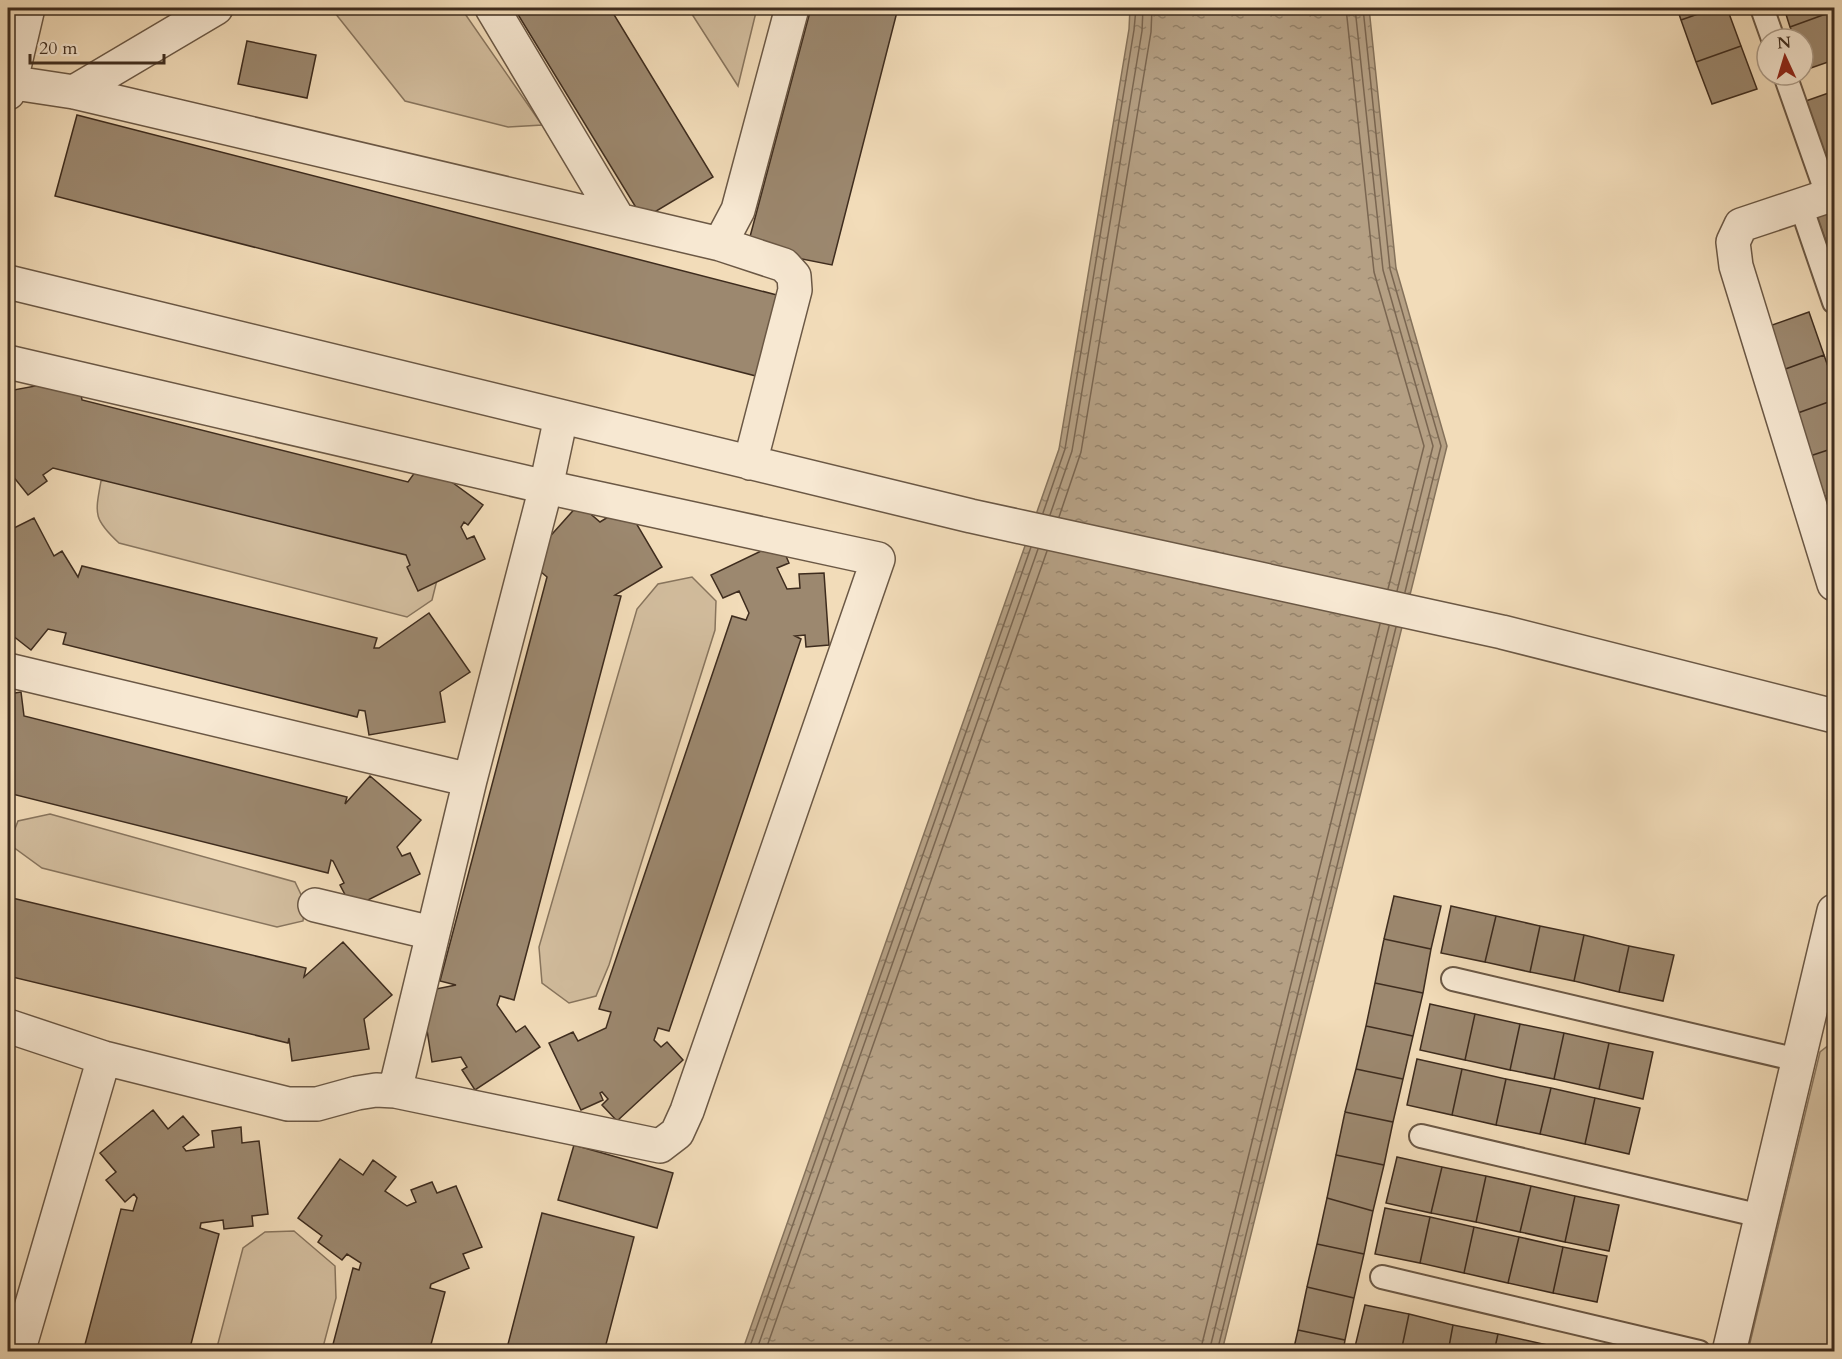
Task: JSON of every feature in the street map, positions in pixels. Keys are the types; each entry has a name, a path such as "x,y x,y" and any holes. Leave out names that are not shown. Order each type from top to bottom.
{"street":[{"path":"28,8 8,86 74,92 618,219 720,244 784,265 794,276 795,290 750,463"},
{"path":"74,92 216,8"},
{"path":"492,8 618,219"},
{"path":"720,244 738,210 792,8"},
{"path":"1821,199 1742,225 1734,242 1736,266 1834,584"},
{"path":"9,287 971,516 1502,632 1834,716"},
{"path":"8,362 546,488 878,559 687,1111 677,1133 660,1146 395,1091 357,1092 317,1104 288,1104 104,1058 8,1026"},
{"path":"395,1091 470,780 546,488 561,417"},
{"path":"8,670 470,780"},
{"path":"315,905 432,933"},
{"path":"1729,1352 1834,911"},
{"path":"18,1352 104,1058"}],"lane":[{"path":"1762,8 1769,27"},
{"path":"1788,87 1821,199 1834,302"},
{"path":"1453,979 1798,1060"},
{"path":"1420,1136 1761,1216"},
{"path":"1382,1277 1699,1352"}],"shaded area":[{"path":"331,8 461,8 542,125 508,127 405,101"},
{"path":"688,8 757,8 738,86"},
{"path":"128,474 407,541 437,580 432,600 407,617 119,543 100,522 98,501 101,481"},
{"path":"692,577 716,601 715,630 609,965 596,996 569,1003 542,983 539,947 637,609 658,584"},
{"path":"50,814 295,882 305,903 303,921 277,927 42,868 9,844 18,821"},
{"path":"1834,1041 1834,1351 1748,1351 1820,1052"},
{"path":"294,1231 335,1266 336,1298 322,1351 216,1351 243,1248 265,1232"}],"water":[{"path":"1130,8 1369,8 1396,268 1447,446 1222,1351 742,1352 1059,449 1129,29"}],"building":[{"path":"514,8 610,8 713,177 643,219"},
{"path":"811,8 898,8 832,265 747,248"},
{"path":"1677,8 1715,8 1681,20"},
{"path":"1715,8 1727,8 1741,46 1696,62 1681,20"},
{"path":"1784,8 1834,8 1834,11 1790,27"},
{"path":"1834,11 1834,60 1815,67 1815,27 1790,27"},
{"path":"247,41 316,55 307,98 238,84"},
{"path":"1741,46 1757,89 1712,104 1696,62"},
{"path":"1834,91 1834,172 1829,174 1803,102"},
{"path":"77,115 777,295 756,376 55,196"},
{"path":"1834,211 1834,264 1817,217"},
{"path":"1809,312 1824,355 1780,371 1764,328"},
{"path":"1824,355 1834,384 1834,400 1795,414 1780,371"},
{"path":"78,378 82,400 408,482 423,461 483,505 468,525 464,522 461,527 467,539 474,536 485,559 418,591 407,567 410,565 406,555 53,468 43,475 47,481 28,495 8,470 8,427 13,424 8,391"},
{"path":"1834,400 1834,448 1810,456 1795,414"},
{"path":"1834,448 1834,496 1826,499 1810,456"},
{"path":"1834,496 1834,524 1826,499"},
{"path":"579,504 600,522 626,506 662,567 615,595 621,596 514,1000 500,996 497,1005 516,1032 525,1026 540,1047 475,1090 462,1070 467,1067 461,1057 432,1062 421,992 456,985 440,981 547,577 528,561"},
{"path":"34,518 54,556 62,551 78,577 82,566 377,638 374,648 379,648 429,613 470,672 440,692 445,722 369,735 365,711 359,710 357,717 63,644 66,633 48,629 31,650 8,632 8,531"},
{"path":"780,542 789,563 777,568 787,589 800,588 799,574 824,573 829,645 806,647 805,635 795,636 801,639 669,1031 658,1028 654,1040 661,1047 667,1042 683,1060 617,1121 602,1105 608,1099 602,1092 600,1093 603,1100 581,1110 549,1043 573,1032 578,1041 606,1028 611,1012 599,1009 732,616 746,620 749,613 739,591 723,598 711,575"},
{"path":"21,692 24,716 347,797 345,804 370,776 421,820 397,847 402,856 410,853 420,874 352,908 340,885 344,883 331,860 328,873 8,793 8,694"},
{"path":"1394,896 1441,906 1431,949 1384,939"},
{"path":"8,897 306,968 304,977 343,942 392,995 364,1019 369,1049 292,1061 289,1038 288,1043 8,976"},
{"path":"1451,906 1496,916 1485,962 1441,953"},
{"path":"1496,916 1540,926 1530,972 1485,962"},
{"path":"1540,926 1584,935 1574,981 1530,972"},
{"path":"1584,935 1629,946 1619,992 1574,981"},
{"path":"1384,939 1431,949 1423,993 1375,983"},
{"path":"1629,946 1674,955 1663,1001 1619,992"},
{"path":"1375,983 1423,993 1413,1036 1366,1026"},
{"path":"1430,1004 1475,1014 1465,1060 1420,1050"},
{"path":"1475,1014 1520,1024 1510,1070 1465,1060"},
{"path":"1520,1024 1564,1033 1554,1079 1510,1070"},
{"path":"1366,1026 1413,1036 1403,1079 1356,1069"},
{"path":"1564,1033 1609,1043 1599,1089 1554,1079"},
{"path":"1609,1043 1653,1052 1643,1099 1599,1089"},
{"path":"1417,1059 1462,1069 1452,1115 1407,1105"},
{"path":"1356,1069 1403,1079 1393,1122 1345,1112"},
{"path":"1462,1069 1506,1079 1496,1125 1452,1115"},
{"path":"1506,1079 1551,1088 1540,1134 1496,1125"},
{"path":"1551,1088 1595,1098 1585,1144 1540,1134"},
{"path":"1595,1098 1640,1108 1629,1154 1585,1144"},
{"path":"153,1110 168,1129 183,1116 199,1135 183,1147 186,1151 214,1147 212,1131 241,1127 242,1143 259,1141 268,1214 252,1216 253,1226 224,1229 223,1220 201,1223 200,1228 219,1234 189,1352 83,1352 121,1209 133,1211 137,1198 134,1194 125,1202 106,1180 116,1172 100,1153"},
{"path":"1345,1112 1393,1122 1384,1165 1336,1155"},
{"path":"574,1145 673,1173 657,1228 558,1200"},
{"path":"1336,1155 1384,1165 1373,1211 1327,1198"},
{"path":"1397,1157 1442,1167 1431,1213 1386,1203"},
{"path":"340,1159 363,1175 373,1160 396,1177 385,1191 407,1206 416,1202 411,1190 432,1182 437,1193 456,1186 482,1247 463,1254 469,1268 431,1284 430,1288 445,1292 429,1352 331,1352 353,1268 359,1270 361,1263 347,1254 342,1260 318,1242 322,1236 298,1218"},
{"path":"1442,1167 1486,1176 1476,1222 1431,1213"},
{"path":"1486,1176 1531,1186 1520,1232 1476,1222"},
{"path":"1531,1186 1575,1196 1565,1242 1520,1232"},
{"path":"1575,1196 1619,1205 1609,1251 1565,1242"},
{"path":"1327,1198 1373,1211 1364,1254 1317,1244"},
{"path":"1385,1208 1430,1217 1420,1263 1375,1254"},
{"path":"542,1213 634,1237 604,1352 506,1352"},
{"path":"1430,1217 1474,1227 1464,1273 1420,1263"},
{"path":"1474,1227 1519,1237 1508,1283 1464,1273"},
{"path":"1519,1237 1563,1247 1553,1293 1508,1283"},
{"path":"1317,1244 1364,1254 1354,1298 1307,1287"},
{"path":"1563,1247 1607,1256 1597,1302 1553,1293"},
{"path":"1307,1287 1354,1298 1345,1340 1298,1330"},
{"path":"1365,1305 1409,1314 1401,1352 1354,1351"},
{"path":"1409,1314 1453,1325 1448,1352 1401,1352"},
{"path":"1453,1325 1498,1334 1494,1352 1448,1352"},
{"path":"1298,1330 1345,1340 1343,1352 1293,1352"},
{"path":"1498,1334 1543,1344 1541,1352 1494,1352"},
{"path":"1543,1344 1577,1352 1541,1352"}]}
